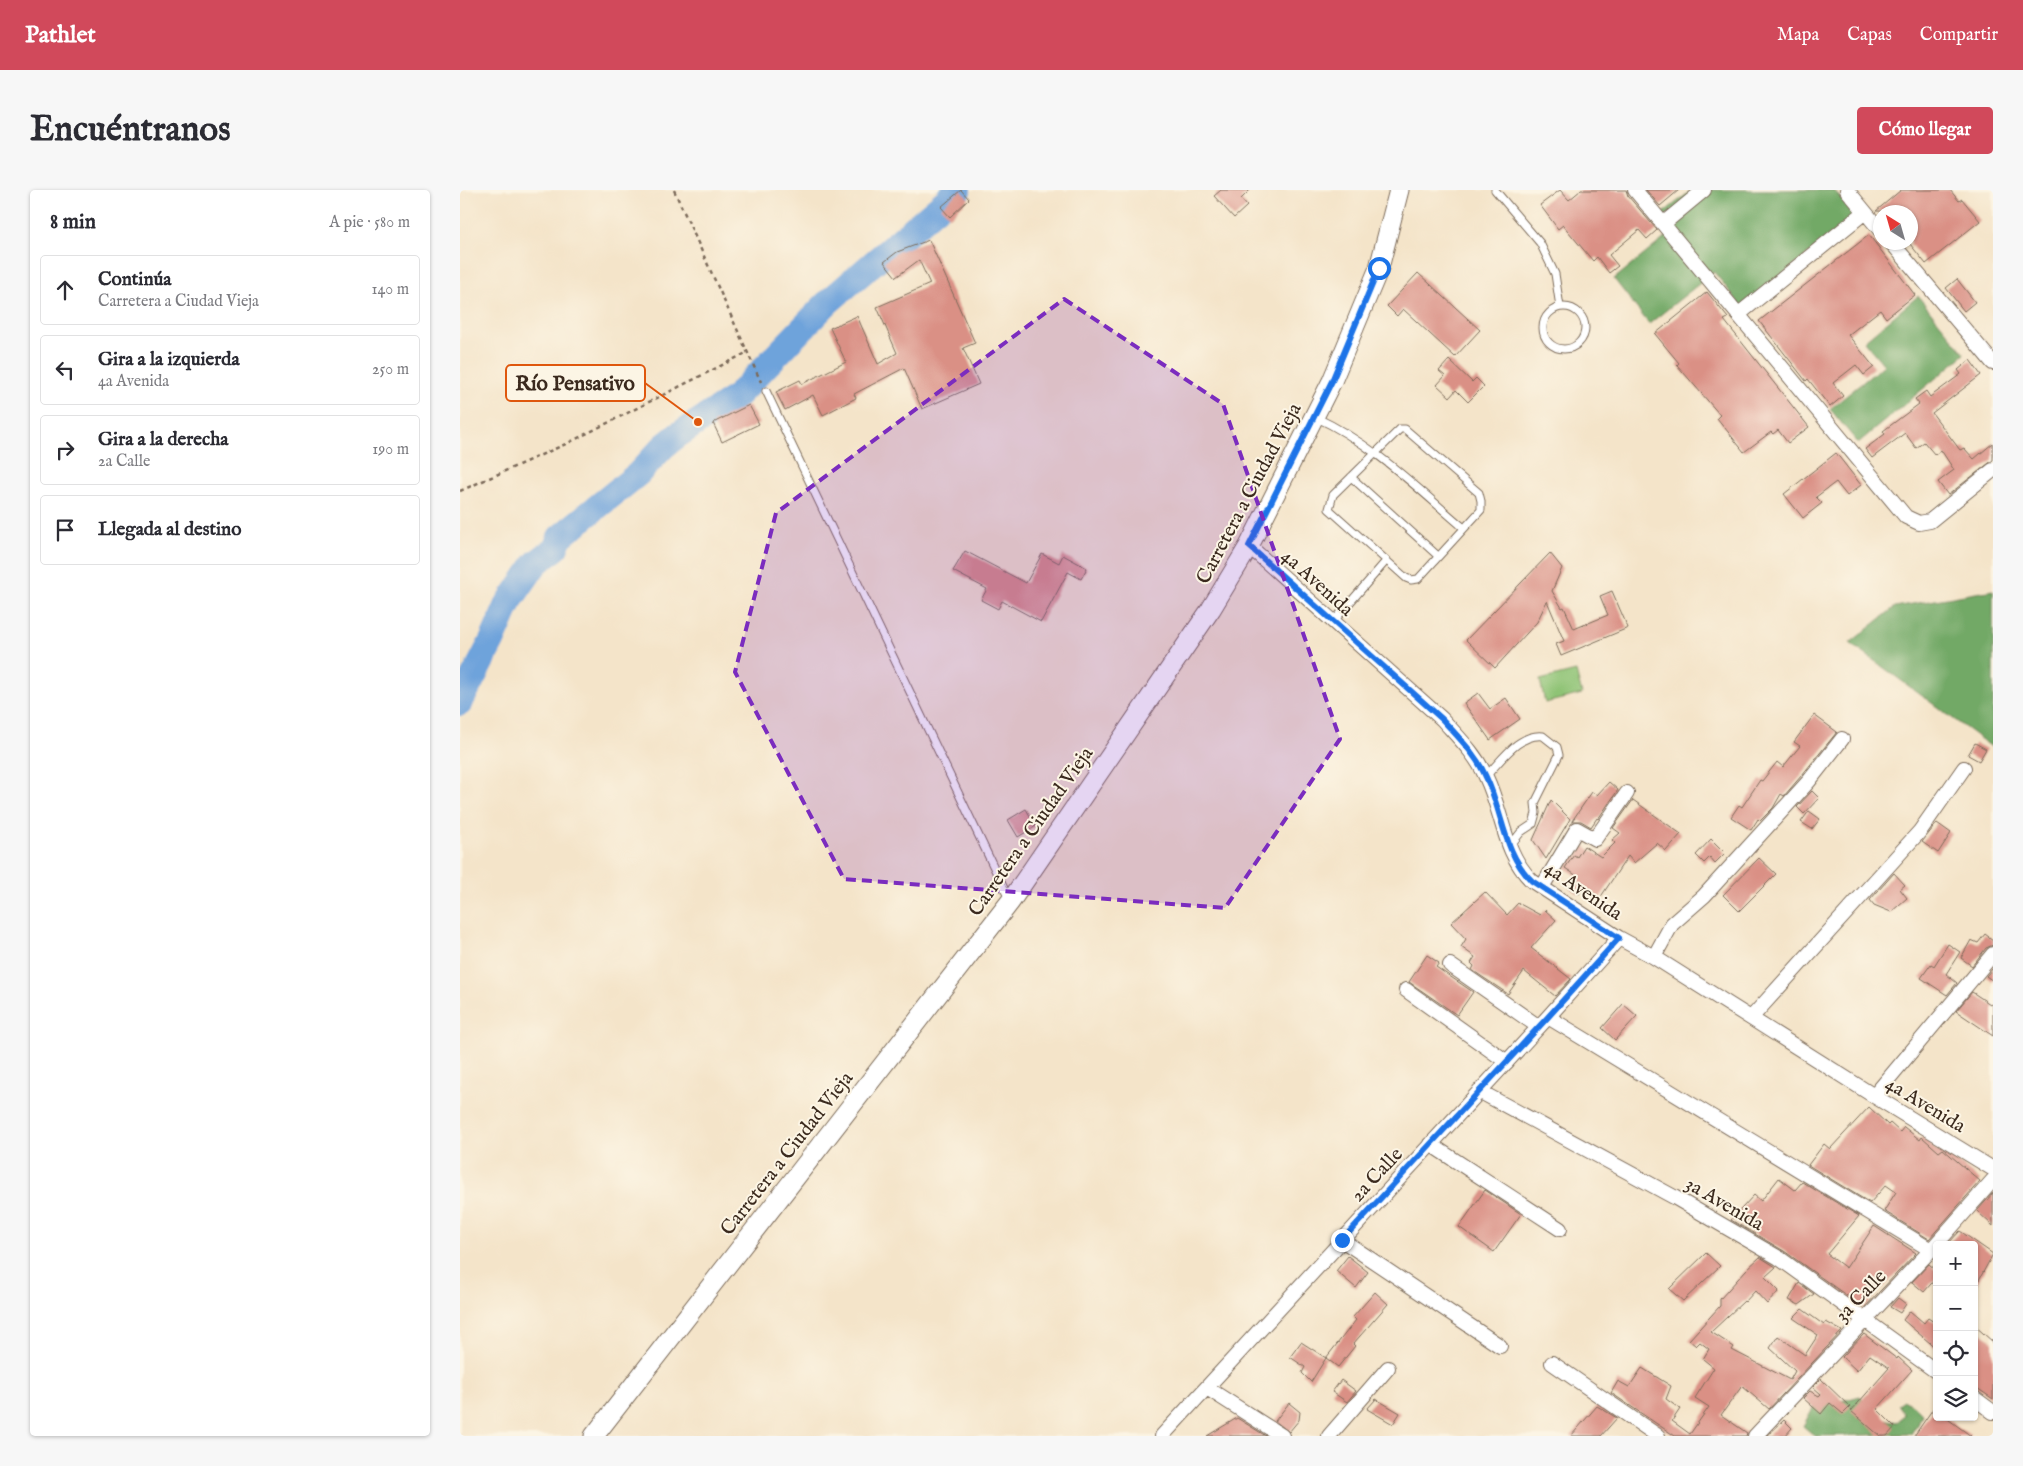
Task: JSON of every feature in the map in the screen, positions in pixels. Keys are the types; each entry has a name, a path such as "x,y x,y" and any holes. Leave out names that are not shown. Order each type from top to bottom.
{"main road":[{"name":"Carretera a Ciudad Vieja","path":"594,1436 1010,902 1211,609 1249,546 1332,381 1379,268 1399,190"}],"street":[{"path":"1635,190 1910,520 1919,523 1930,521 1993,470"},
{"path":"1663,224 1704,190"},
{"path":"1847,190 1873,222"},
{"path":"1739,314 1865,212"},
{"path":"1898,250 1993,363"},
{"name":"4a Avenida","path":"1249,546 1442,719 1467,746 1486,776 1510,846 1521,870 1542,887 1619,938 1654,957 1993,1169"},
{"path":"1654,957 1672,924 1704,896 1809,781 1842,739"},
{"path":"1751,1018 1920,830 1964,768"},
{"path":"1542,887 1577,829 1594,839 1627,793"},
{"name":"2a Calle","path":"1162,1436 1544,1022 1619,938"},
{"path":"1874,1096 1993,954"},
{"path":"1450,965 1931,1250"},
{"path":"1406,990 1507,1062"},
{"name":"3a Avenida","path":"1479,1091 1674,1197 1779,1258 1933,1369"},
{"path":"1430,1144 1560,1229"},
{"name":"3a Calle","path":"1754,1436 1931,1250 1993,1180"},
{"path":"1342,1240 1500,1346"},
{"path":"1552,1363 1658,1436"},
{"path":"1329,1436 1388,1368"},
{"path":"1207,1388 1282,1436"},
{"path":"1978,1401 1993,1412"}],"lane":[{"path":"1495,190 1540,243 1555,274 1560,307"},
{"path":"1560,307 1573,308 1582,317 1585,324 1585,330 1580,342 1562,349 1550,344 1543,332 1545,319 1560,307"},
{"path":"766,392 1010,902"},
{"path":"1315,417 1339,428 1375,452 1464,528"},
{"path":"1400,429 1405,430 1479,493 1481,510 1418,579 1411,580 1406,578 1329,509 1333,495 1375,452 1400,429"},
{"path":"1351,477 1438,556"},
{"path":"1333,622 1386,561"},
{"path":"1486,776 1521,740 1531,736 1543,736 1557,747 1559,755 1535,803 1536,813 1533,824 1521,832 1510,846"}],"path":[{"path":"674,190 761,382"},
{"path":"460,491 568,443 748,354"}],"highlighted area":[{"path":"1064,299 1223,404 1340,739 1225,908 844,879 735,672 776,513"}],"green space":[{"path":"1692,190 1834,190 1855,217 1742,307 1714,272 1649,324 1614,279 1676,229 1663,213"},
{"path":"1918,296 1965,354 1858,443 1830,409 1884,365 1864,341"},
{"path":"1993,590 1993,748 1850,643 1895,607"},
{"path":"1576,671 1582,694 1545,703 1540,680"},
{"path":"1821,1393 1831,1404 1860,1396 1879,1418 1898,1422 1904,1414 1898,1405 1904,1401 1914,1406 1923,1415 1911,1434 1815,1436 1803,1426"}],"building":[{"path":"961,190 969,199 950,217 941,207"},
{"path":"1221,190 1250,190 1241,199 1247,206 1234,218 1214,196"},
{"path":"1560,190 1569,200 1581,190 1626,190 1628,196 1657,230 1647,239 1639,230 1609,255 1618,266 1609,273 1597,257 1593,261 1563,225 1558,229 1540,205"},
{"path":"1646,190 1679,190 1660,206"},
{"path":"1901,190 1950,190 1959,201 1962,199 1980,221 1926,264 1915,250 1918,250 1918,205 1883,205"},
{"path":"1869,235 1873,240 1873,250 1880,250 1915,295 1886,318 1880,310 1848,335 1874,367 1864,375 1856,365 1833,383 1843,396 1830,407 1808,379 1806,381 1759,321"},
{"path":"929,240 975,343 963,348 979,384 922,409 904,368 854,394 856,398 823,415 813,395 785,410 776,392 800,380 802,384 846,362 830,328 857,316 878,364 897,353 877,307 930,284 919,260 896,277 884,262 897,252"},
{"path":"1418,273 1480,330 1455,357 1403,309 1397,316 1387,306"},
{"path":"1957,279 1975,302 1964,311 1946,288"},
{"path":"1707,292 1728,318 1724,320 1809,427 1788,443 1778,430 1773,434 1771,432 1744,452 1717,418 1720,415 1677,365 1679,363 1655,334"},
{"path":"1449,360 1472,382 1476,378 1484,386 1468,402 1456,390 1450,397 1437,385 1445,376 1439,371"},
{"path":"1970,360 1981,375 1932,413 1960,450 1964,448 1974,459 1993,443 1993,460 1948,495 1938,482 1954,470 1941,450 1935,455 1924,442 1916,448 1905,433 1872,458 1865,449 1885,434 1883,431 1919,404 1915,399 1926,391 1930,397 1961,374 1958,370"},
{"path":"749,405 759,424 722,442 713,423"},
{"path":"1836,453 1861,485 1847,496 1836,482 1816,497 1822,503 1803,518 1784,494"},
{"path":"965,551 1026,583 1042,554 1059,563 1063,555 1087,568 1081,579 1068,572 1041,622 1002,601 998,609 981,600 987,589 953,571"},
{"path":"1550,553 1562,568 1552,591 1562,608 1564,607 1574,629 1608,615 1600,596 1612,591 1628,628 1561,656 1556,644 1564,641 1547,601 1537,622 1495,668 1466,640"},
{"path":"1478,693 1490,709 1506,698 1520,719 1490,740 1464,703"},
{"path":"1814,715 1837,732 1784,796 1781,794 1773,808 1760,821 1758,819 1751,830 1731,817 1739,805 1742,807 1760,780 1762,781 1777,762 1783,767 1800,746 1794,742"},
{"path":"1975,743 1986,749 1979,761 1968,755"},
{"path":"1609,782 1618,790 1591,827 1581,821 1572,821 1592,792 1597,795"},
{"path":"1812,791 1819,798 1804,814 1797,807"},
{"path":"1551,800 1570,819 1546,859 1533,840"},
{"path":"1633,800 1681,834 1666,851 1657,843 1634,863 1628,856 1600,898 1584,887 1579,894 1570,888 1577,876 1565,868 1574,855 1577,857 1584,846 1601,857 1615,843 1612,840 1620,833 1613,828"},
{"path":"1026,809 1036,826 1018,837 1008,820"},
{"path":"1809,811 1820,819 1812,829 1801,822"},
{"path":"1937,823 1951,833 1938,853 1922,842"},
{"path":"1711,839 1725,853 1715,863 1710,857 1704,863 1696,855"},
{"path":"1759,858 1776,874 1739,911 1723,895"},
{"path":"1894,873 1905,885 1900,889 1907,898 1891,912 1874,905 1870,900"},
{"path":"1485,892 1507,915 1518,903 1540,915 1545,910 1556,920 1531,948 1571,979 1555,996 1524,971 1508,994 1472,970 1474,966 1471,963 1475,957 1461,947 1466,939 1451,923"},
{"path":"1985,934 1993,940 1993,945 1986,948 1972,966 1961,958 1971,940 1978,943"},
{"path":"1948,944 1960,952 1946,974 1957,983 1947,995 1921,978 1931,964 1934,966"},
{"path":"1427,955 1439,963 1436,967 1473,992 1457,1015 1409,982"},
{"path":"1993,968 1993,981 1986,976"},
{"path":"1972,992 1993,1006 1993,1036 1956,1011"},
{"path":"1623,1004 1637,1016 1615,1040 1602,1028"},
{"path":"1869,1107 1888,1125 1890,1123 1900,1132 1904,1127 1920,1140 1922,1137 1939,1152 1943,1149 1980,1181 1929,1239 1884,1211 1896,1192 1886,1185 1870,1203 1808,1165 1824,1144 1830,1149"},
{"path":"1779,1178 1795,1190 1802,1182 1859,1216 1827,1254 1846,1268 1874,1226 1916,1253 1864,1308 1784,1251 1731,1220 1754,1195 1761,1201"},
{"path":"1485,1190 1521,1214 1494,1252 1459,1227"},
{"path":"1993,1193 1993,1226 1977,1211"},
{"path":"1960,1231 1974,1241 1951,1241"},
{"path":"1978,1244 1993,1254 1978,1282"},
{"path":"1706,1253 1720,1266 1683,1301 1669,1289"},
{"path":"1348,1256 1368,1272 1356,1288 1336,1271"},
{"path":"1760,1257 1776,1267 1765,1277 1779,1291 1767,1304 1755,1291 1711,1332 1734,1347 1732,1350 1790,1380 1795,1371 1770,1348 1778,1336 1805,1355 1818,1335 1793,1318 1802,1309 1824,1325 1826,1322 1842,1331 1769,1409 1742,1386 1721,1415 1747,1433 1746,1436 1675,1436 1611,1393 1618,1381 1629,1387 1642,1368 1671,1386 1666,1399 1680,1409 1672,1421 1690,1434 1709,1407 1695,1398 1714,1368 1703,1359 1709,1349 1700,1342 1696,1346 1689,1340 1720,1306 1720,1299"},
{"path":"1929,1264 1933,1268 1933,1282 1924,1292 1912,1282"},
{"path":"1799,1283 1814,1294 1799,1305 1789,1300"},
{"path":"1375,1292 1388,1304 1353,1344 1355,1346 1338,1367 1326,1358 1356,1320 1353,1317"},
{"path":"1898,1298 1906,1304 1900,1313 1890,1307"},
{"path":"1910,1311 1924,1323 1928,1318 1933,1321 1933,1346 1903,1320"},
{"path":"1978,1329 1993,1342 1993,1399 1978,1389"},
{"path":"1864,1334 1897,1359 1898,1357 1912,1370 1877,1409 1895,1427 1887,1436 1880,1436 1851,1411 1889,1368 1870,1355 1857,1371 1842,1357"},
{"path":"1301,1342 1326,1358 1311,1382 1302,1373 1305,1367 1290,1357"},
{"path":"1821,1379 1850,1407 1843,1414 1830,1403 1821,1414 1803,1398 1810,1391 1819,1396 1821,1394 1813,1387"},
{"path":"1341,1380 1356,1391 1347,1402 1332,1392"},
{"path":"1376,1399 1400,1413 1393,1424 1367,1409"},
{"path":"1289,1403 1300,1412 1299,1420 1289,1432 1275,1421"},
{"path":"1597,1406 1617,1418 1601,1436 1571,1436"},
{"path":"1933,1409 1933,1421 1950,1421 1971,1436 1914,1436"},
{"path":"1237,1418 1266,1436 1207,1436"},
{"path":"1784,1420 1792,1428 1785,1436 1767,1436"}],"waterway":[{"path":"460,703 492,641 509,602 536,563 555,549 560,537 638,474 664,446 735,398 827,303 958,190"}],"place":[{"name":"Río Pensativo","path":"698,422"}],"route":[{"path":"1342,1240 1619,938 1532,881 1521,870 1513,855 1486,776 1467,746 1442,719 1387,672 1249,546 1332,381 1379,268"}]}
